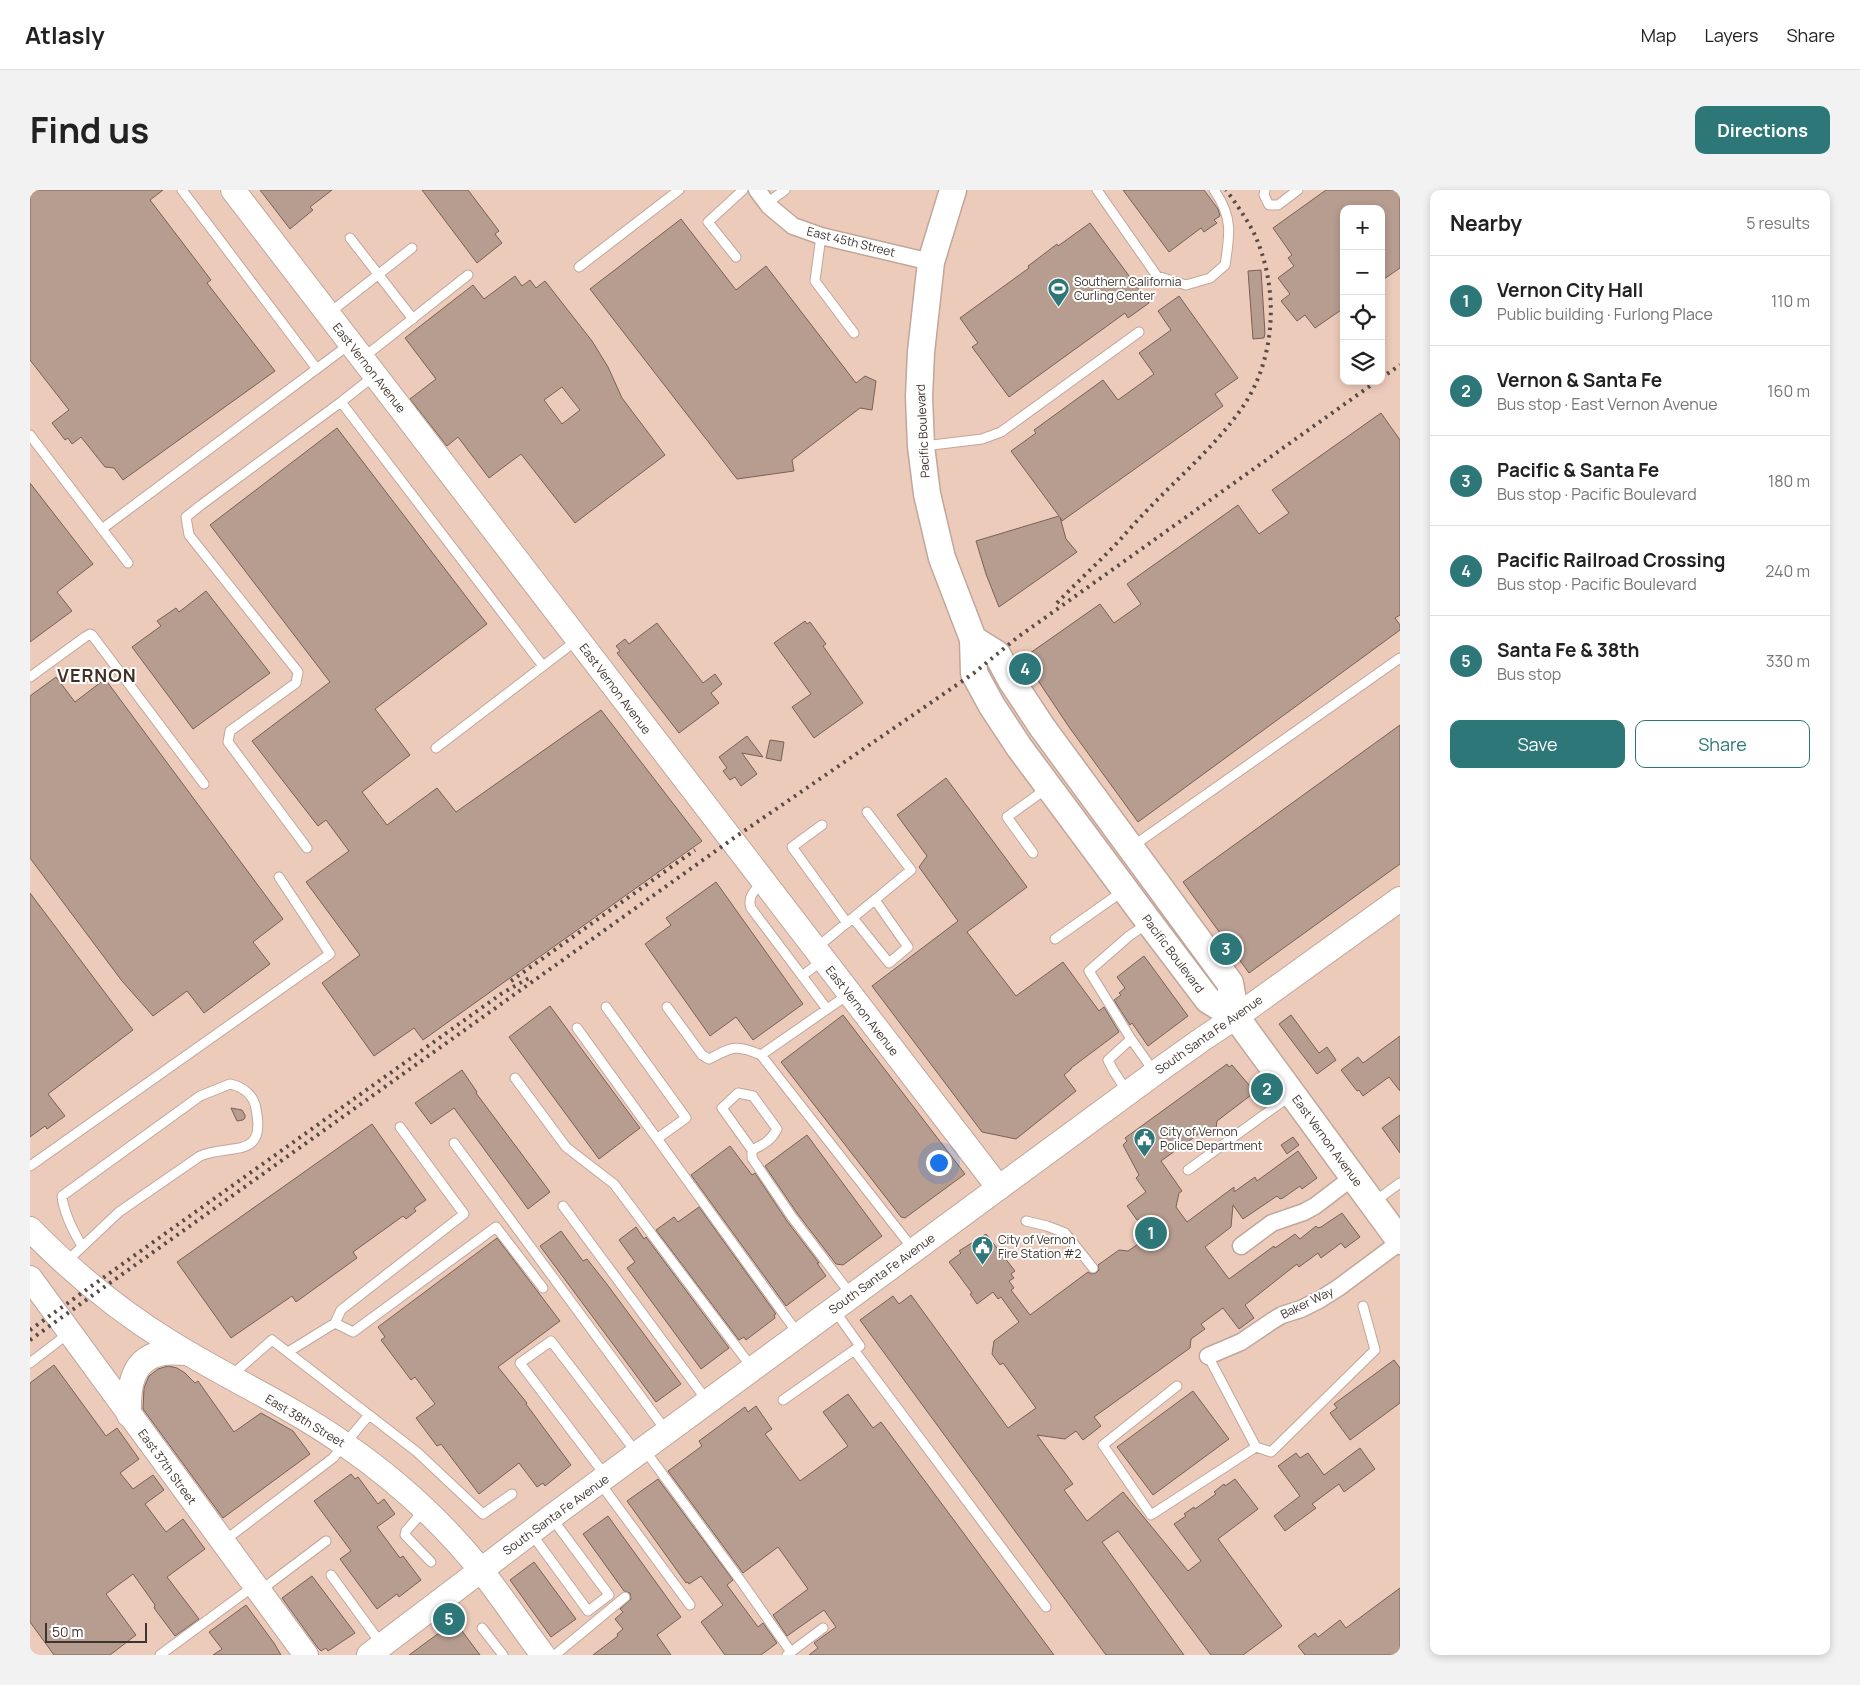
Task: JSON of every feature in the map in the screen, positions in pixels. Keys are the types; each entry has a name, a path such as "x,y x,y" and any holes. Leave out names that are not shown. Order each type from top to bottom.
{"main road":[{"name":"East Vernon Avenue","path":"233,190 999,1188"},
{"name":"Pacific Boulevard","path":"953,190 931,262 919,388 921,446 927,494 942,558 973,639 974,673 992,706 1048,787 1125,890 1139,929 1208,1000 1236,1018"},
{"path":"973,639 997,654 1011,680 1042,727 1230,983 1236,1018"},
{"name":"South Santa Fe Avenue","path":"375,1650 551,1517 1155,1073 1236,1018 1400,899"},
{"name":"East Vernon Avenue","path":"1236,1018 1400,1242"},
{"name":"East 38th Street","path":"30,1229 74,1254 92,1286 136,1320 188,1353 346,1444 399,1486 462,1548 481,1570 543,1655"},
{"name":"East 37th Street","path":"30,1278 306,1655"},
{"path":"129,1415 129,1386 132,1377 144,1361 164,1353 188,1353"}],"street":[{"name":"East 45th Street","path":"762,196 793,226 821,236 931,262"},
{"path":"1241,1246 1272,1223 1304,1212 1315,1206 1353,1177"},
{"name":"Baker Way","path":"1208,1356 1240,1342 1277,1318 1319,1300 1400,1242"}],"lane":[{"path":"182,190 317,369"},
{"path":"579,267 679,190"},
{"path":"736,257 708,222 744,190"},
{"path":"762,196 786,190"},
{"path":"1097,190 1157,276 1186,285 1210,278 1225,265 1229,240 1228,218 1214,190"},
{"path":"1265,190 1264,195 1269,205 1278,206 1298,190"},
{"path":"821,236 815,281 854,333"},
{"path":"350,238 413,318"},
{"path":"328,315 412,248"},
{"path":"307,848 228,742 230,731 296,682 298,672 189,535 186,517 341,402 362,360 468,275"},
{"path":"921,446 982,439 1000,432 1139,332"},
{"path":"102,530 317,369 362,360"},
{"path":"341,402 543,666"},
{"path":"30,435 128,563"},
{"path":"30,677 84,637 92,635 204,784"},
{"path":"436,748 577,639"},
{"path":"1130,847 1400,658"},
{"path":"1033,853 1006,817 1048,787"},
{"path":"802,976 850,920 911,870 867,812"},
{"path":"822,825 792,847 850,920 889,963 908,947 874,900"},
{"path":"30,1166 330,954 279,878"},
{"path":"763,882 752,894 749,903 751,908 827,1009"},
{"path":"1055,939 1125,890"},
{"path":"1139,929 1088,971 1155,1073"},
{"path":"760,1055 849,994"},
{"path":"606,1007 686,1118 658,1138"},
{"path":"667,1007 702,1055 709,1059 732,1048 744,1048 760,1055 914,1250"},
{"path":"577,1028 799,1335"},
{"path":"1128,1093 1108,1060 1131,1039"},
{"path":"515,1078 566,1147 614,1184 753,1369"},
{"path":"230,1084 244,1090 252,1097 256,1105 258,1130 254,1140 249,1145 243,1149 206,1153 200,1156 119,1212 74,1254 72,1230 63,1205 62,1196 200,1096 230,1084"},
{"path":"752,1150 768,1142 777,1129 753,1096 738,1093 722,1108 752,1150 752,1158 792,1216 843,1303 860,1346 783,1400"},
{"path":"1188,1170 1292,1094"},
{"path":"288,1352 335,1323 341,1310 464,1214 400,1127"},
{"path":"454,1143 667,1432"},
{"path":"1372,1203 1400,1183"},
{"path":"563,1206 708,1402"},
{"path":"1026,1221 1065,1233 1094,1268"},
{"path":"335,1323 353,1332 496,1227 542,1288"},
{"path":"1208,1356 1256,1447 1271,1452 1375,1350 1363,1306"},
{"path":"30,1363 70,1333"},
{"path":"230,1376 272,1340 417,1452 483,1514 512,1494"},
{"path":"690,1605 520,1363 551,1341 641,1452 741,1581 789,1654 823,1628"},
{"path":"854,1350 1046,1606"},
{"path":"1178,1386 1104,1445 1151,1515 1256,1447"},
{"path":"223,1542 319,1468 346,1444 369,1416"},
{"path":"424,1510 406,1531 405,1535 431,1562"},
{"path":"551,1517 609,1595 588,1611 584,1631"},
{"path":"531,1532 588,1611"},
{"path":"160,1655 326,1541"},
{"path":"331,1575 375,1650"},
{"path":"555,1655 625,1597"},
{"path":"482,1628 503,1655"}],"shaded area":[{"path":"30,190 1400,190 1400,1655 30,1655"}],"building":[{"path":"30,190 163,190 150,200 211,280 207,283 275,371 123,480 114,468 105,467 81,437 72,444 68,438 65,440 52,423 69,410 30,360"},
{"path":"260,190 332,190 310,207 313,210 290,229"},
{"path":"422,190 468,190 499,231 495,234 502,243 477,263"},
{"path":"1123,190 1204,190 1218,209 1220,216 1214,220 1217,223 1204,232 1201,228 1169,252"},
{"path":"1326,190 1400,190 1400,268 1385,278 1385,205 1340,205 1340,311 1315,328 1305,315 1297,321 1281,301 1290,294 1278,278 1294,266 1288,258 1292,255 1273,228"},
{"path":"681,219 736,290 766,266 856,383 865,376 876,381 872,410 860,408 792,460 794,471 737,479 590,289"},
{"name":"Southern California Curling Center","path":"1090,223 1149,303 1128,318 1125,313 1009,397 972,347 978,343 960,318 1029,268 1028,266 1057,244 1058,246"},
{"path":"1261,270 1265,333 1264,338 1253,339 1248,271"},
{"path":"515,276 522,286 530,280 536,288 545,281 592,341 608,367 622,398 665,455 575,523 521,454 489,478 458,437 447,446 410,399 436,379 405,338 473,285 484,299","holes":["562,387 580,410 562,424 544,400"]},
{"path":"1179,296 1238,378 1215,394 1223,406 1062,521 1060,517 1066,539 1077,552 999,607 976,541 1059,516 1011,451 1036,433 1034,430 1103,380 1118,400 1154,374 1139,353 1171,330 1158,311"},
{"path":"1381,413 1400,440 1400,615 1395,618 1400,625 1400,630 1138,822 1069,727 1023,658 1100,604 1114,623 1141,604 1127,584 1238,505 1259,534 1289,513 1272,490"},
{"path":"337,428 487,624 375,709 410,755 362,792 387,825 437,788 456,812 601,710 702,841 423,1040 414,1028 374,1056 322,983 360,955 306,882 349,851 326,820 318,826 252,741 330,682 210,525"},
{"path":"30,483 93,564 57,592 72,611 30,642"},
{"path":"206,591 270,673 193,729 132,647 161,626 157,621 176,608 179,612"},
{"path":"805,621 807,624 810,622 826,644 823,646 863,703 814,738 792,707 811,694 774,643"},
{"path":"657,623 703,683 715,674 722,684 711,693 719,703 679,733 617,653 620,651 616,646 625,639 629,644"},
{"path":"56,677 75,702 105,679 283,919 253,942 270,964 204,1013 187,991 153,1016 122,981 30,858 30,696"},
{"path":"1400,725 1400,864 1249,973 1183,882"},
{"path":"747,736 763,757 742,753 757,774 741,786 735,777 730,780 723,771 727,768 719,757"},
{"path":"770,740 784,742 781,761 766,758"},
{"path":"946,778 1027,887 967,932 1016,996 1063,962 1099,1011 1104,1007 1119,1032 1064,1075 1076,1091 1016,1139 982,1132 872,986 958,921 919,867 927,856 897,815"},
{"path":"716,882 803,1004 753,1040 736,1017 710,1036 645,944 671,925 666,918"},
{"path":"30,893 133,1030 48,1094 65,1116 47,1129 45,1126 30,1137"},
{"path":"1144,956 1188,1016 1148,1046 1132,1023 1130,1025 1114,1000 1121,995 1119,993 1125,988 1117,977"},
{"path":"550,1006 640,1128 599,1159 509,1037"},
{"path":"843,1015 965,1174 905,1218 901,1217 781,1062"},
{"path":"1291,1015 1319,1053 1327,1047 1336,1060 1317,1074 1279,1024"},
{"path":"1400,1036 1400,1091 1389,1077 1363,1096 1341,1070 1358,1057 1363,1063"},
{"path":"1227,1064 1229,1067 1232,1065 1255,1092 1217,1121 1215,1135 1200,1133 1161,1161 1182,1191 1179,1193 1176,1207 1187,1222 1234,1187 1234,1192 1255,1177 1257,1181 1298,1151 1317,1178 1302,1189 1300,1186 1283,1198 1280,1199 1277,1196 1243,1219 1233,1205 1231,1227 1205,1247 1229,1279 1274,1246 1275,1248 1295,1234 1300,1239 1316,1226 1318,1228 1321,1227 1342,1213 1360,1237 1345,1248 1341,1243 1321,1258 1318,1253 1299,1267 1297,1264 1245,1305 1254,1318 1239,1329 1223,1308 1201,1324 1205,1329 1191,1339 1190,1348 1094,1417 1101,1426 1083,1440 1076,1431 1065,1439 1037,1435 1073,1484 1064,1490 1087,1521 1123,1492 1188,1571 1201,1561 1174,1524 1186,1516 1184,1514 1194,1507 1195,1509 1216,1494 1214,1492 1224,1484 1225,1486 1235,1479 1258,1509 1218,1539 1282,1626 1243,1655 1211,1655 1118,1531 1102,1542 1184,1655 1106,1655 860,1320 893,1296 899,1304 911,1295 1008,1428 1036,1408 1003,1363 1000,1365 992,1354 994,1341 1019,1322 1001,1297 998,1299 993,1292 977,1304 970,1294 972,1293 949,1262 961,1253 959,1251 986,1234 1015,1271 1011,1274 1014,1278 1009,1281 1014,1288 1011,1290 1030,1315 1088,1272 1091,1274 1096,1273 1099,1270 1098,1265 1119,1250 1128,1251 1141,1242 1144,1221 1137,1220 1127,1206 1146,1192 1136,1178 1139,1175 1123,1145 1127,1141 1125,1138"},
{"path":"462,1070 476,1093 550,1192 528,1209 454,1108 431,1124 415,1103"},
{"path":"231,1108 242,1110 245,1118 237,1121"},
{"path":"1400,1115 1400,1153 1382,1128"},
{"path":"372,1124 426,1200 414,1208 416,1211 406,1219 403,1216 353,1252 357,1258 296,1302 292,1296 231,1338 177,1262"},
{"path":"807,1135 882,1236 843,1265 836,1264 797,1213 765,1166"},
{"path":"1293,1137 1299,1145 1287,1154 1281,1145"},
{"path":"730,1146 752,1175 755,1173 787,1221 819,1263 817,1263 826,1276 786,1306 691,1175"},
{"path":"699,1207 776,1314 774,1315 775,1318 746,1340 744,1337 739,1340 656,1230 674,1217 678,1222"},
{"path":"636,1227 644,1239 646,1237 729,1348 701,1369 627,1268 635,1262 619,1240"},
{"path":"561,1231 583,1261 587,1259 606,1283 681,1384 656,1402 540,1246"},
{"path":"497,1238 560,1321 498,1367 527,1403 571,1465 545,1486 543,1483 537,1487 519,1463 479,1494 441,1444 437,1446 416,1418 435,1404 415,1377 411,1380 381,1340 385,1337 378,1327"},
{"path":"1394,1360 1400,1368 1400,1403 1350,1440 1330,1413 1337,1408 1334,1404"},
{"path":"54,1365 106,1436 117,1428 139,1459 120,1473 133,1489 153,1475 164,1490 145,1504 166,1532 183,1519 205,1549 167,1577 199,1619 175,1636 154,1608 155,1605 133,1574 106,1594 136,1635 110,1655 54,1655 30,1622 30,1383"},
{"path":"168,1366 177,1368 185,1373 195,1383 198,1381 234,1432 261,1413 293,1431 310,1454 223,1518 143,1409 144,1388 149,1376 158,1369"},
{"path":"1193,1391 1229,1439 1153,1495 1117,1447"},
{"path":"848,1394 873,1428 881,1422 1054,1655 809,1655 818,1648 814,1643 836,1627 824,1610 787,1636 773,1615 808,1589 778,1547 743,1573 668,1471 702,1446 699,1441 745,1407 748,1412 756,1406 772,1429 765,1434 800,1481 848,1446 823,1412"},
{"path":"1360,1448 1375,1469 1344,1492 1339,1484 1312,1504 1316,1508 1285,1531 1274,1516 1300,1496 1278,1466 1296,1453 1300,1458 1308,1453 1324,1475"},
{"path":"351,1474 355,1479 358,1477 378,1504 384,1499 395,1514 377,1527 400,1558 403,1556 421,1580 399,1597 397,1594 377,1609 340,1559 351,1551 314,1501"},
{"path":"658,1479 733,1580 727,1585 758,1627 763,1623 777,1643 761,1655 725,1655 701,1622 723,1605 701,1576 689,1584 688,1582 686,1583 627,1501"},
{"path":"608,1516 681,1617 657,1635 671,1655 593,1655 618,1636 617,1634 623,1629 615,1619 623,1612 620,1609 631,1599 630,1593 624,1591 583,1534"},
{"path":"534,1562 576,1619 551,1637 510,1580"},
{"path":"312,1576 355,1633 328,1651 326,1648 321,1651 318,1648 282,1598"},
{"path":"1400,1588 1400,1655 1305,1655 1298,1646 1315,1633 1318,1637 1340,1620 1346,1628"},
{"path":"246,1605 281,1655 213,1655 222,1649 209,1632"},
{"path":"456,1623 480,1655 409,1655 439,1633 440,1635"}],"railway":[{"path":"1057,603 1215,441 1235,418 1255,385 1263,364 1271,320 1267,274 1253,231 1226,190"},
{"path":"1385,375 1400,365"},
{"path":"30,1340 731,840 974,673 1018,637 1371,385"},
{"path":"511,981 695,850"},
{"path":"30,1330 501,994 529,978"}],"place":[{"name":"Southern California Curling Center","path":"1058,308"},
{"name":"Pacific Railroad Crossing","path":"1025,669"},
{"name":"Pacific & Santa Fe","path":"1226,949"},
{"name":"Vernon & Santa Fe","path":"1267,1089"},
{"name":"City of Vernon Police Department","path":"1144,1158"},
{"name":"Vernon City Hall","path":"1151,1233"},
{"name":"City of Vernon Fire Station #2","path":"982,1266"},
{"name":"Santa Fe & 38th","path":"449,1619"}],"district":[{"name":"VERNON","path":"97,676"}]}
